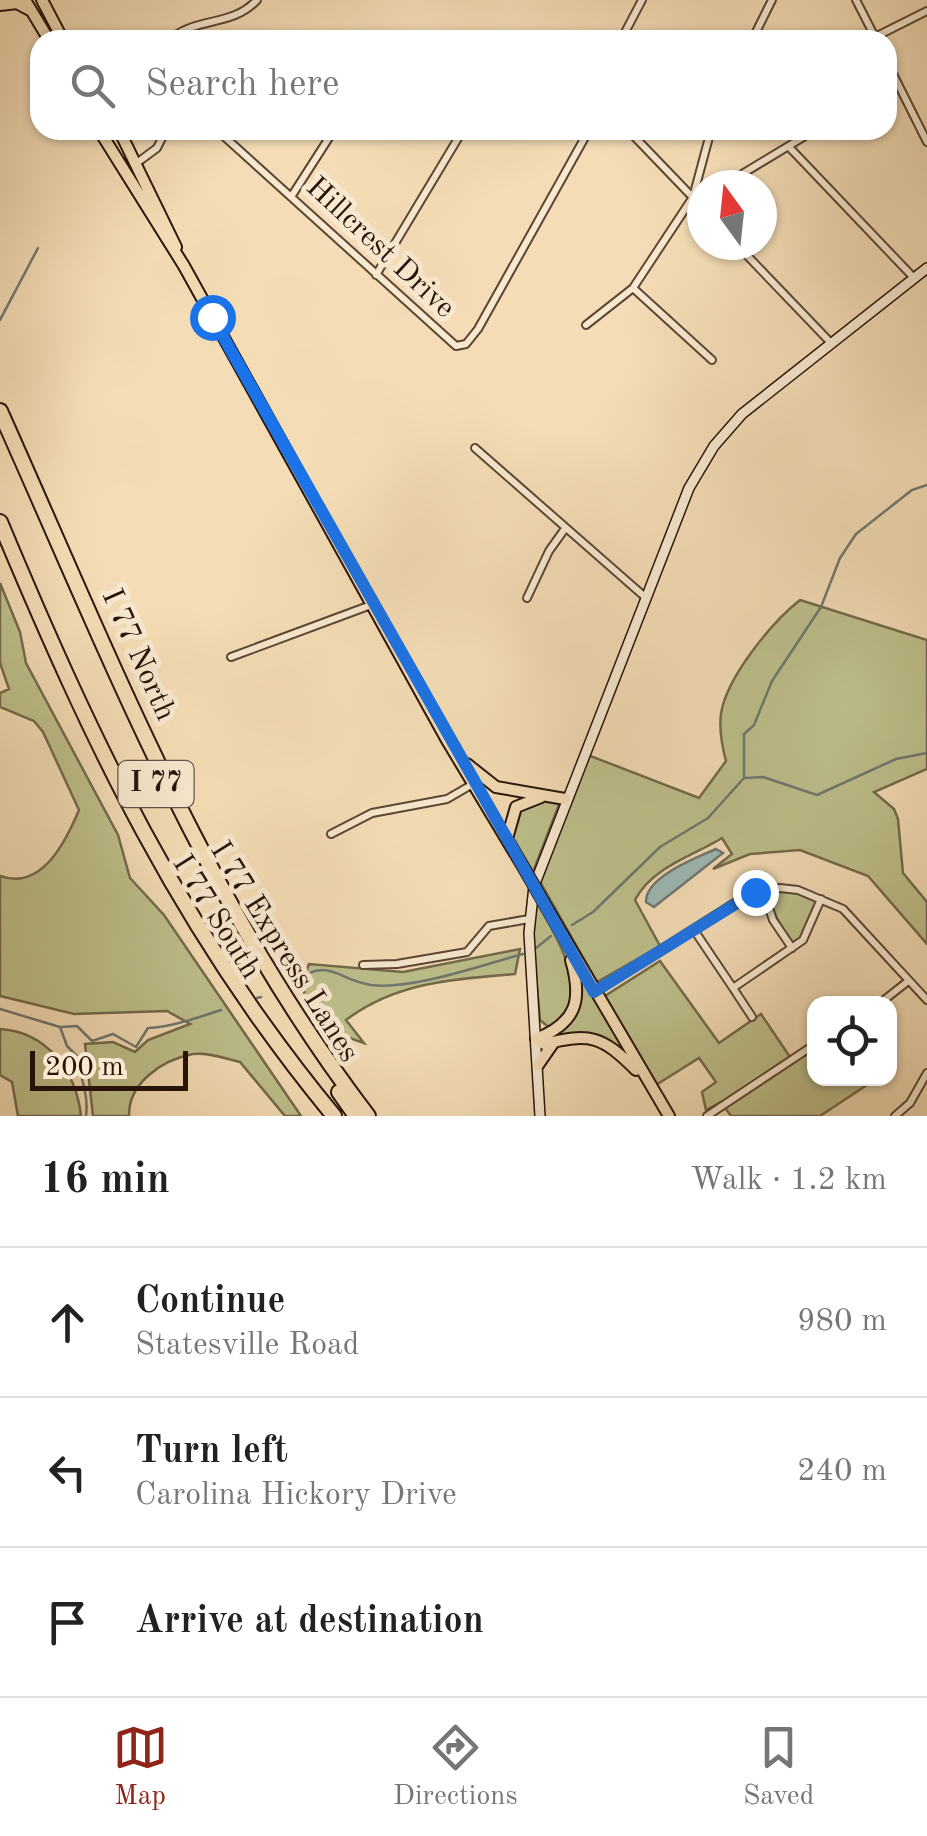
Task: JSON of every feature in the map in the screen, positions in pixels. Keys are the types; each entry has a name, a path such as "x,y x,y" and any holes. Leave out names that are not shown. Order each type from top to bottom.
{"highway":[{"path":"0,396 22,460"},
{"name":"I 77 North","path":"0,410 139,728 208,869 287,1002 368,1116"},
{"name":"I 77 Express Lanes","path":"0,429 182,837 256,968 356,1116"},
{"name":"I 77 Express Lanes","path":"0,522 84,721 156,860 238,991 334,1116"},
{"name":"I 77 South","path":"0,540 86,742 150,863 232,995 324,1116"}],"main road":[{"path":"42,0 58,30"},
{"path":"0,5 28,5 43,30"},
{"path":"108,140 184,266 492,813"},
{"path":"122,140 184,266"},
{"path":"540,1116 529,919 536,876 685,498 714,446 742,414 927,268"},
{"path":"398,647 669,1116"},
{"path":"467,764 485,781 502,789 550,793 566,799"},
{"path":"508,841 509,819 523,802 540,797 566,799"},
{"path":"536,1040 560,1029 574,1008 575,977 562,936"},
{"path":"536,1040 544,1044 574,1036 597,1039 617,1052 652,1088"},
{"path":"538,1065 555,1041"}],"street":[{"path":"185,30 236,17 256,0"},
{"path":"626,30 642,0"},
{"path":"757,30 772,0"},
{"path":"856,0 872,30"},
{"path":"891,30 927,10"},
{"path":"897,90 927,142"},
{"path":"134,165 158,148 162,140"},
{"name":"Hillcrest Drive","path":"228,140 448,342 466,344 583,140"},
{"path":"291,197 328,140"},
{"path":"376,275 457,140"},
{"path":"638,140 687,188"},
{"path":"702,170 708,140"},
{"path":"751,170 802,140"},
{"path":"790,148 914,278"},
{"path":"586,325 633,288 687,212"},
{"path":"751,260 832,344"},
{"path":"633,288 712,360"},
{"path":"475,448 564,530 646,597"},
{"path":"527,598 548,551 564,530"},
{"path":"232,657 374,604"},
{"path":"331,834 372,812 433,802 473,784"},
{"path":"594,992 763,890 790,888 821,899 853,918 927,1000"},
{"path":"763,890 773,920 792,948"},
{"path":"733,988 804,938 821,899"},
{"path":"362,965 410,963 467,952 490,926 529,919"},
{"path":"694,930 752,1017"},
{"path":"889,996 907,982"},
{"path":"708,1116 807,1050"},
{"path":"895,1116 910,1103 927,1073"}],"green space":[{"path":"0,583 20,632 26,663 118,835 130,878 164,915 301,1116 285,1116 240,1062 199,1054 169,1062 149,1075 134,1094 129,1116 93,1116 85,1044 113,1042 135,1052 148,1040 190,1024 167,1011 74,1014 0,996 0,876 15,879 40,870 67,836 79,810 43,732 34,721 0,707 0,693 9,689 0,663"},
{"path":"800,600 927,640 927,769 874,792 894,809 903,873 927,902 927,944 868,876 800,850 750,854 713,869 732,854 722,838 674,863 642,889 635,900 660,946 597,982 538,878 588,755 699,798 726,761 720,720 732,684 764,636"},
{"path":"537,799 560,802 533,872 510,832 522,807"},
{"path":"780,888 821,899 807,933 792,948 763,890"},
{"path":"537,902 558,940 570,977 571,1009 551,1029 540,1020 532,933"},
{"path":"520,949 515,974 426,985 365,1007 346,1020 364,1043 325,1025 308,1006 304,994 309,964 403,972"},
{"path":"660,961 719,1043 761,1014 792,1060 807,1050 807,1086 865,1086 820,1116 731,1116 721,1102 706,1110 702,1092 716,1082 699,1058 656,1085 605,996"},
{"path":"574,963 636,1067 605,1041 543,1040 559,1033 572,1020"},
{"path":"0,1029 32,1038 56,1057 73,1084 81,1116 18,1116 12,1082 0,1075"}],"water":[{"path":"716,849 723,853 654,907 646,902 648,893 662,877"}],"waterway":[{"path":"0,320 38,248"},
{"path":"744,776 744,734 754,725 772,681 821,607 840,558 856,534 912,490 927,485"},
{"path":"572,925 593,912 660,847 708,818 744,778 763,777 817,795 896,759 927,753"},
{"path":"536,948 551,936"},
{"path":"293,982 325,970 371,985 407,984 523,954"},
{"path":"257,998 261,997"},
{"path":"0,1009 60,1027 67,1046 78,1057 86,1116"},
{"path":"60,1027 77,1026 92,1041 113,1034 136,1047 148,1028 221,1010"}],"route":[{"path":"212,317 594,992 755,892"}]}
